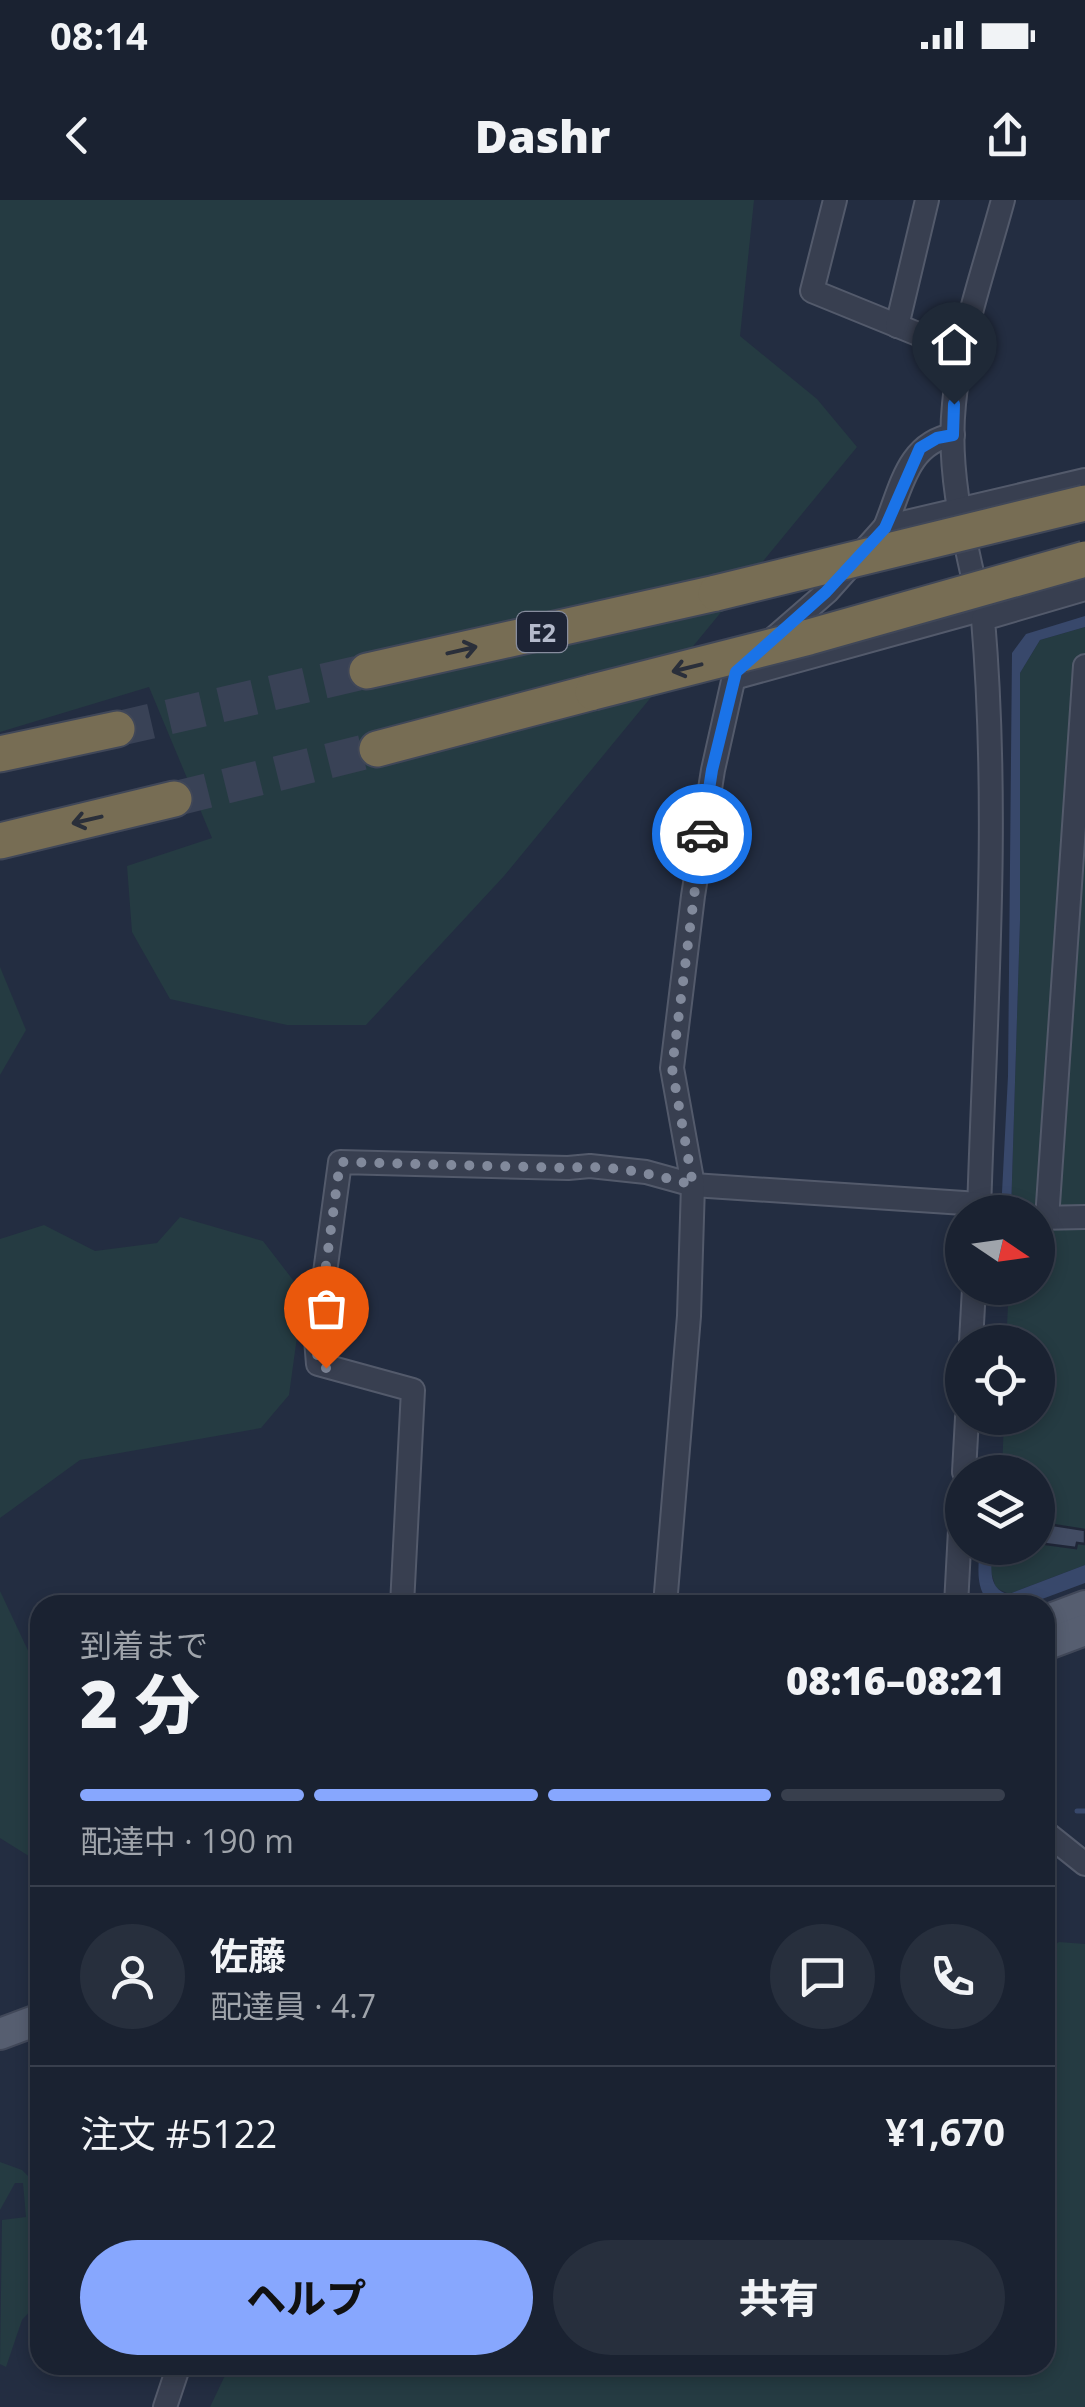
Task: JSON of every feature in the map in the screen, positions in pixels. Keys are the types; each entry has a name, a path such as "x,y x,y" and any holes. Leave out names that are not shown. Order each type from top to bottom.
{"highway":[{"name":"E2","path":"367,672 716,593 1085,503"},
{"path":"377,749 809,637 1085,558"},
{"path":"0,754 117,729"},
{"path":"0,841 174,799"}],"main road":[{"path":"1055,1617 1085,1606"},
{"path":"1055,1641 1085,1630"},
{"path":"0,2012 30,2001"},
{"path":"0,2034 30,2023"}],"street":[{"path":"835,200 812,291 962,352"},
{"path":"897,326 927,200"},
{"path":"980,1195 993,807 981,614 958,511 953,435 962,352 999,200"},
{"path":"666,1595 689,1316 693,1185 672,1068 692,896 712,770 734,678 745,661 826,592 885,528 920,448 937,438 953,435"},
{"path":"885,528 1085,480"},
{"path":"734,678 1085,589"},
{"path":"1044,1195 1085,666"},
{"path":"403,1595 413,1390 318,1364 316,1339 340,1162 590,1166 646,1172 693,1185 945,1205"},
{"path":"1055,1218 1085,1217"},
{"path":"957,1595 958,1565"},
{"path":"1055,1840 1085,1864"},
{"path":"165,2407 176,2375"}],"shaded area":[{"path":"0,200 754,200 740,336 817,399 857,447 504,876 366,1025 287,1025 170,999 132,932 127,866 212,838 149,687 0,732"},
{"path":"1085,627 1085,1565 1009,1594 996,1588 991,1565 1055,1565 1055,1455 1003,1455 1003,1435 1055,1435 1055,1325 1007,1325 1008,1305 1055,1305 1055,1195 1012,1195 1020,920 1020,673 1040,640"},
{"path":"0,967 26,1030 0,1075"},
{"path":"180,1217 263,1241 303,1293 289,1395 261,1428 80,1460 0,1518 0,1239 44,1225 95,1251 157,1243"},
{"path":"0,1591 30,1655 30,1857 0,1838"},
{"path":"1055,1944 1085,1944 1085,2407 210,2407 225,2375 1055,2375"},
{"path":"0,2162 22,2170 30,2178 30,2311 22,2320 6,2367 0,2364 2,2220 26,2217 23,2183 15,2183 0,2210"}],"water":[{"path":"1085,616 1085,627 1040,640 1020,673 1020,920 1012,1195 1002,1195 1008,1076 1012,653 1026,634"},
{"path":"979,1565 991,1565 997,1588 1009,1594 1085,1565 1085,1583 1053,1595 985,1595"}],"building":[{"path":"1055,1525 1085,1530 1085,1544 1077,1543 1076,1548 1055,1545"}],"waterway":[{"path":"1077,1811 1085,1811"}],"tunnel":[{"path":"117,729 367,671"},
{"path":"174,799 377,749"}],"way so far":[{"path":"326,1368 318,1364 316,1339 340,1162 590,1166 646,1172 693,1185 672,1068 702,834"}],"route":[{"path":"702,834 712,770 736,672 826,592 885,528 920,448 937,438 953,435 954,404"}]}
